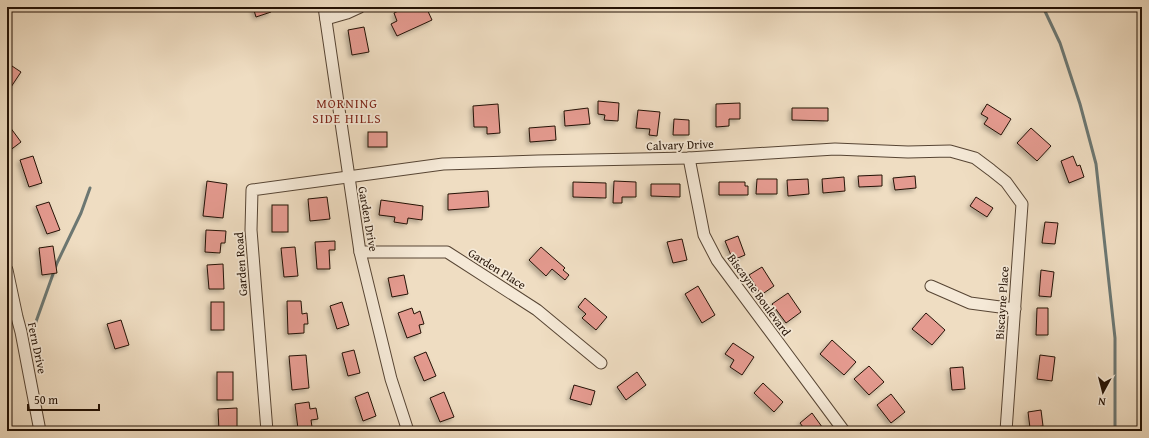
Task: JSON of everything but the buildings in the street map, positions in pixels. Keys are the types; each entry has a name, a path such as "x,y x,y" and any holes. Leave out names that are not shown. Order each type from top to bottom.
{"street":[{"name":"Garden Drive","path":"324,7 360,252 391,380 408,431"},
{"path":"326,19 347,13 360,7"},
{"name":"Calvary Drive","path":"348,176 443,164 546,160 689,158 835,149 908,152 950,151 975,158 1006,182"},
{"name":"Biscayne Boulevard","path":"689,158 704,235 717,260 844,431"},
{"name":"Garden Road","path":"267,431 251,230 252,190 348,176"},
{"name":"Biscayne Place","path":"1006,182 1022,204 1006,431"},
{"name":"Garden Place","path":"360,252 447,252 537,310 601,363"},
{"name":"Fern Drive","path":"7,270 21,332 40,431"},
{"path":"931,286 970,303 1015,309"}],"waterway":[{"path":"1043,7 1060,43 1080,104 1096,164 1115,338 1115,431"},
{"path":"33,330 57,263 81,213 90,188"}],"district":[{"name":"MORNING SIDE HILLS","path":"347,110"}]}
